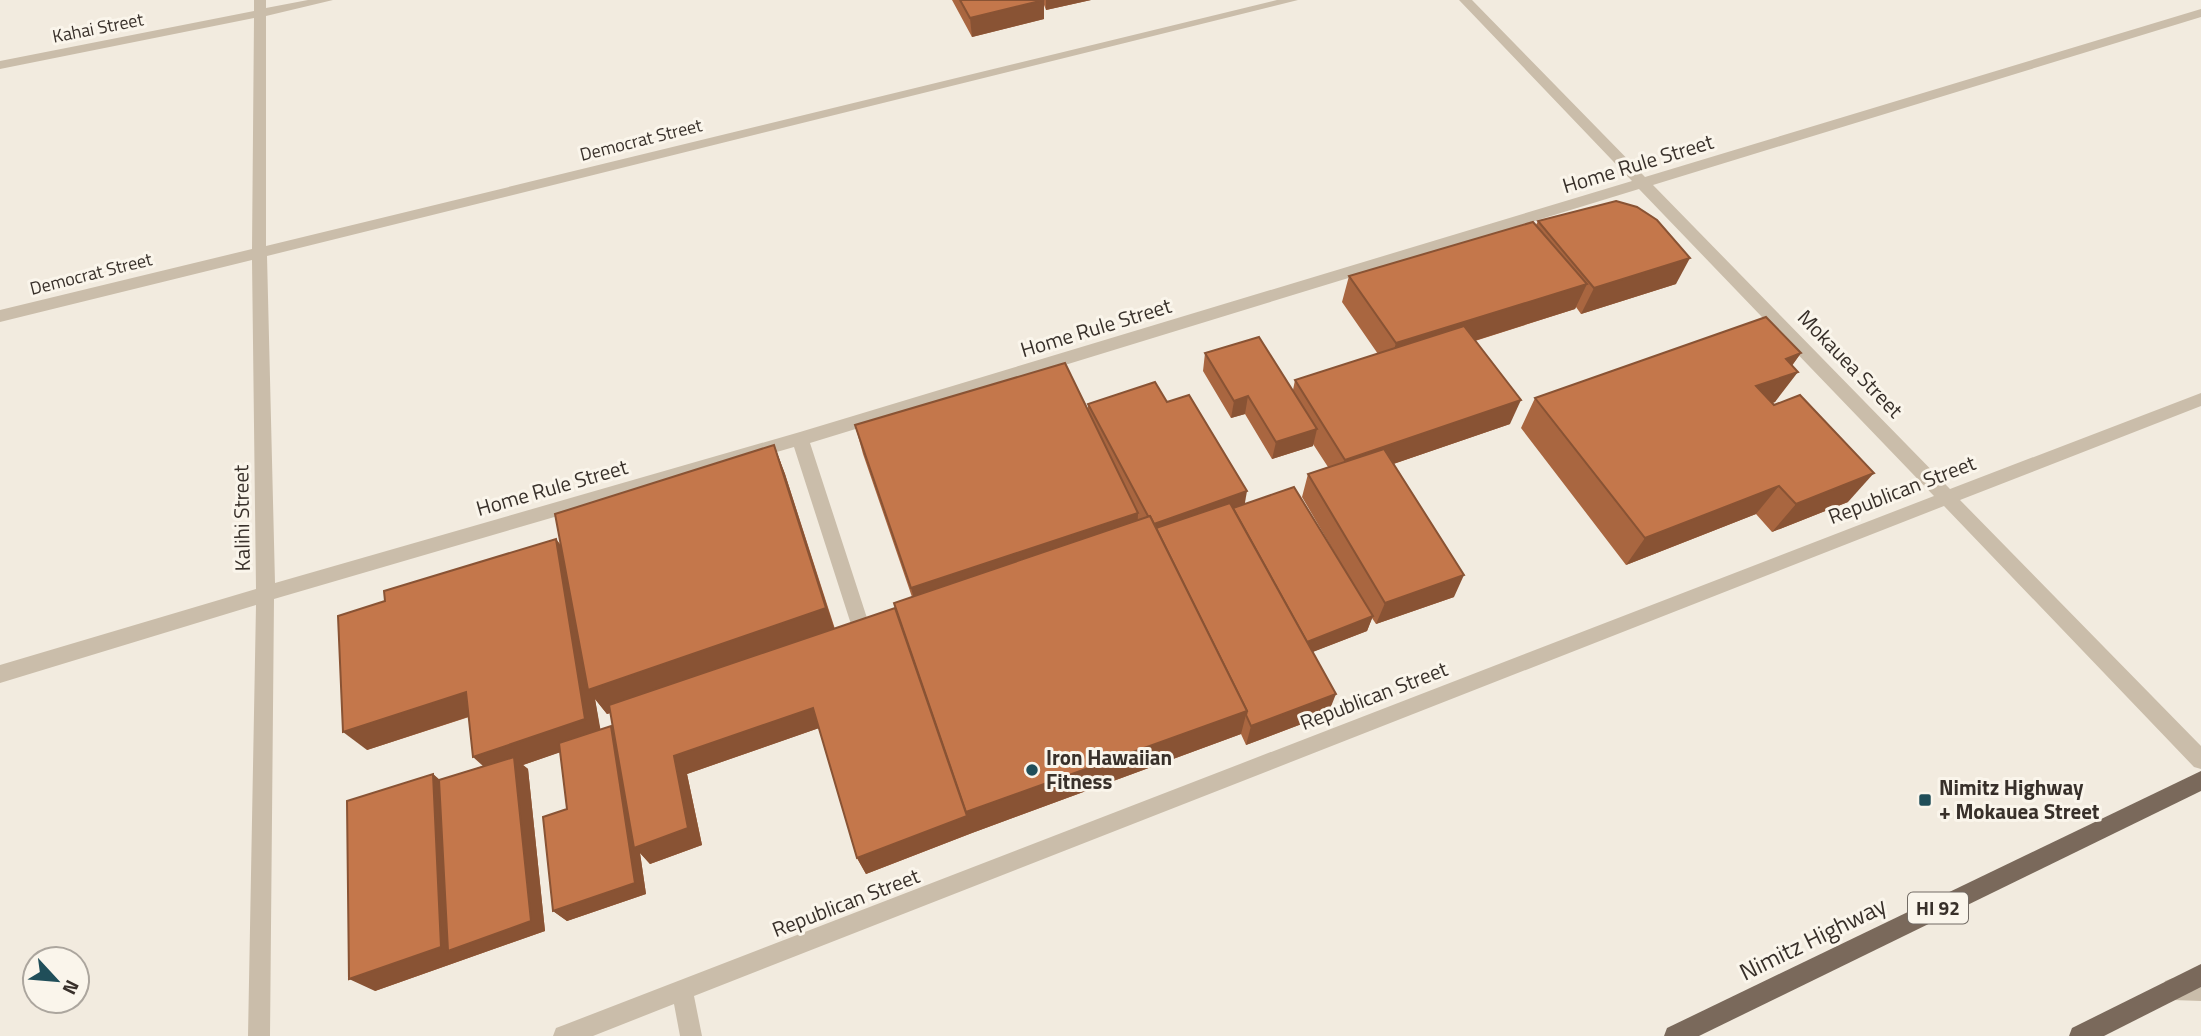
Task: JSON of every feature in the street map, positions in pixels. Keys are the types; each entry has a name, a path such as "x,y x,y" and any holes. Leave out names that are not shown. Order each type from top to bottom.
{"main road":[{"name":"Nimitz Highway","path":"1675,1036 2201,781"},
{"path":"2080,1036 2201,975"}],"street":[{"name":"Kahai Street","path":"0,65 260,7 327,0"},
{"name":"Democrat Street","path":"0,316 1292,0"},
{"name":"Mokauea Street","path":"1465,0 2201,760"},
{"name":"Kalihi Street","path":"258,1036 265,593 259,253 260,7"},
{"name":"Home Rule Street","path":"0,674 265,593 800,439 2201,13"},
{"name":"Republican Street","path":"564,1036 2201,399"},
{"path":"800,439 859,618"},
{"path":"2173,989 2201,990"},
{"path":"682,991 691,1036"}],"building":[{"path":"960,0 1044,0 970,18"},
{"path":"1616,201 1637,207 1657,220 1690,258 1594,288 1538,221"},
{"path":"1533,222 1587,284 1396,343 1349,276"},
{"path":"1766,317 1801,353 1786,359 1798,372 1756,386 1774,405 1800,395 1874,473 1796,504 1779,486 1645,538 1535,398"},
{"path":"1464,326 1521,400 1345,460 1295,380"},
{"path":"1259,337 1317,429 1276,442 1248,396 1234,401 1205,353"},
{"path":"1065,363 1138,513 911,588 855,425"},
{"path":"1155,382 1167,402 1189,395 1247,491 1154,524 1088,404"},
{"path":"774,445 826,608 588,690 555,514"},
{"path":"1384,449 1464,575 1385,603 1308,474"},
{"path":"1294,487 1373,616 1307,642 1233,508"},
{"path":"1230,503 1336,694 1251,726 1247,711 1156,528"},
{"path":"1150,516 1247,711 966,812 894,603"},
{"path":"556,539 585,719 473,757 466,692 343,732 338,616 385,601 384,591"},
{"path":"895,608 967,816 857,858 813,708 674,756 688,828 634,848 609,705"},
{"path":"611,726 635,883 553,911 543,817 567,809 559,743"},
{"path":"514,757 531,921 448,951 439,780"},
{"path":"433,774 441,947 349,979 347,801"}],"place":[{"name":"Iron Hawaiian Fitness","path":"1032,770"},
{"name":"Nimitz Highway + Mokauea Street","path":"1925,800"}]}
